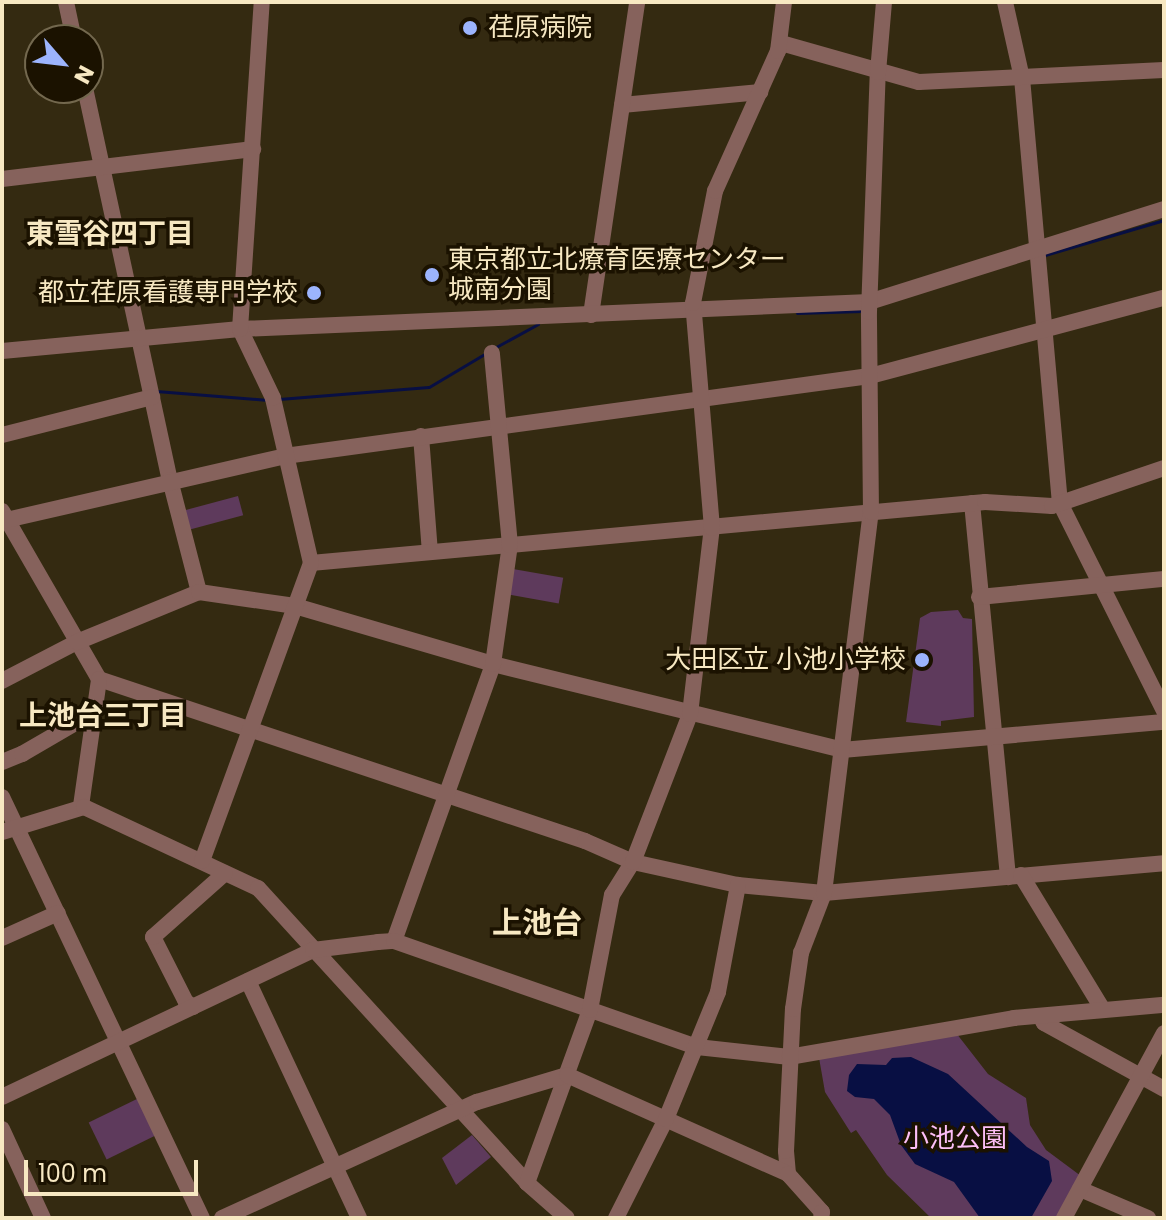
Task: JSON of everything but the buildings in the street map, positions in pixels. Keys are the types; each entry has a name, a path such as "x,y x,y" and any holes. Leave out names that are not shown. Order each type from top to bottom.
{"street":[{"path":"66,2 71,24"},
{"path":"202,861 311,563 273,400 240,329 262,2"},
{"path":"591,315 637,2"},
{"path":"527,1183 590,1010 612,895 633,862 690,714 712,528 693,314 715,191 781,43 784,2"},
{"path":"788,1174 789,1057 801,953 824,893 871,512 869,306 878,72 884,2"},
{"path":"1005,2 1022,78 1034,250 1060,503 1164,711"},
{"path":"781,43 919,82 1164,70"},
{"path":"622,105 760,92"},
{"path":"89,104 170,480 199,592"},
{"path":"2,179 253,149"},
{"path":"2,351 240,329 869,306 1164,209"},
{"path":"81,806 99,679 3,517 285,456 870,376 1164,298"},
{"path":"394,941 493,664 510,545 492,353"},
{"path":"2,435 151,393"},
{"path":"421,436 430,552"},
{"path":"311,563 972,503 1052,506 1164,468"},
{"path":"972,503 994,738 1014,876 1103,1010"},
{"path":"979,597 1164,579"},
{"path":"2,681 77,642 199,592 295,606 493,664 842,750 1164,722"},
{"path":"99,679 445,797 585,841 633,862 738,885 824,893 1164,863"},
{"path":"2,762 77,722"},
{"path":"2,797 10,829 58,913 202,1218"},
{"path":"10,829 81,806 258,888 527,1183 567,1218"},
{"path":"193,1007 186,1002 153,937 225,873"},
{"path":"616,1218 666,1119 718,992 738,885"},
{"path":"2,938 58,913"},
{"path":"2,1097 313,950 394,941 697,1047 789,1057 1040,1016 1164,1005"},
{"path":"248,981 359,1218"},
{"path":"1040,1016 1044,1023 1164,1089"},
{"path":"1064,1218 1164,1033"},
{"path":"222,1218 459,1109 567,1075 788,1174 822,1212 821,1218"},
{"path":"2,1129 43,1218"},
{"path":"1080,1189 1148,1218"}],"green space":[{"path":"238,496 243,515 189,530 184,510"},
{"path":"513,569 563,578 559,603 508,595"},
{"path":"958,610 963,618 972,619 974,717 941,721 941,726 906,722 920,618 931,612"},
{"name":"小池公園","path":"953,1029 988,1074 1026,1098 1030,1125 1046,1150 1081,1176 1058,1218 931,1218 887,1175 856,1130 851,1133 825,1092 818,1052"},
{"path":"139,1098 157,1135 107,1159 89,1123"},
{"path":"472,1135 491,1157 456,1185 442,1158"}],"shaded area":[{"path":"911,1057 948,1074 1027,1147 1049,1161 1052,1181 1031,1218 980,1218 954,1182 915,1164 901,1145 890,1115 874,1099 855,1097 847,1091 849,1075 857,1064 886,1065 892,1058"}],"waterway":[{"path":"1045,255 1164,220"},
{"path":"797,313 862,311"},
{"path":"496,347 538,324"},
{"path":"279,399 429,387 486,353"},
{"path":"156,391 268,400"}],"place":[{"name":"荏原病院","path":"470,28"},
{"name":"東京都立北療育医療センター 城南分園","path":"432,275"},
{"name":"都立荏原看護専門学校","path":"314,293"},
{"name":"大田区立 小池小学校","path":"922,660"}],"district":[{"name":"東雪谷四丁目","path":"110,234"},
{"name":"上池台三丁目","path":"103,716"},
{"name":"上池台","path":"537,923"}]}
